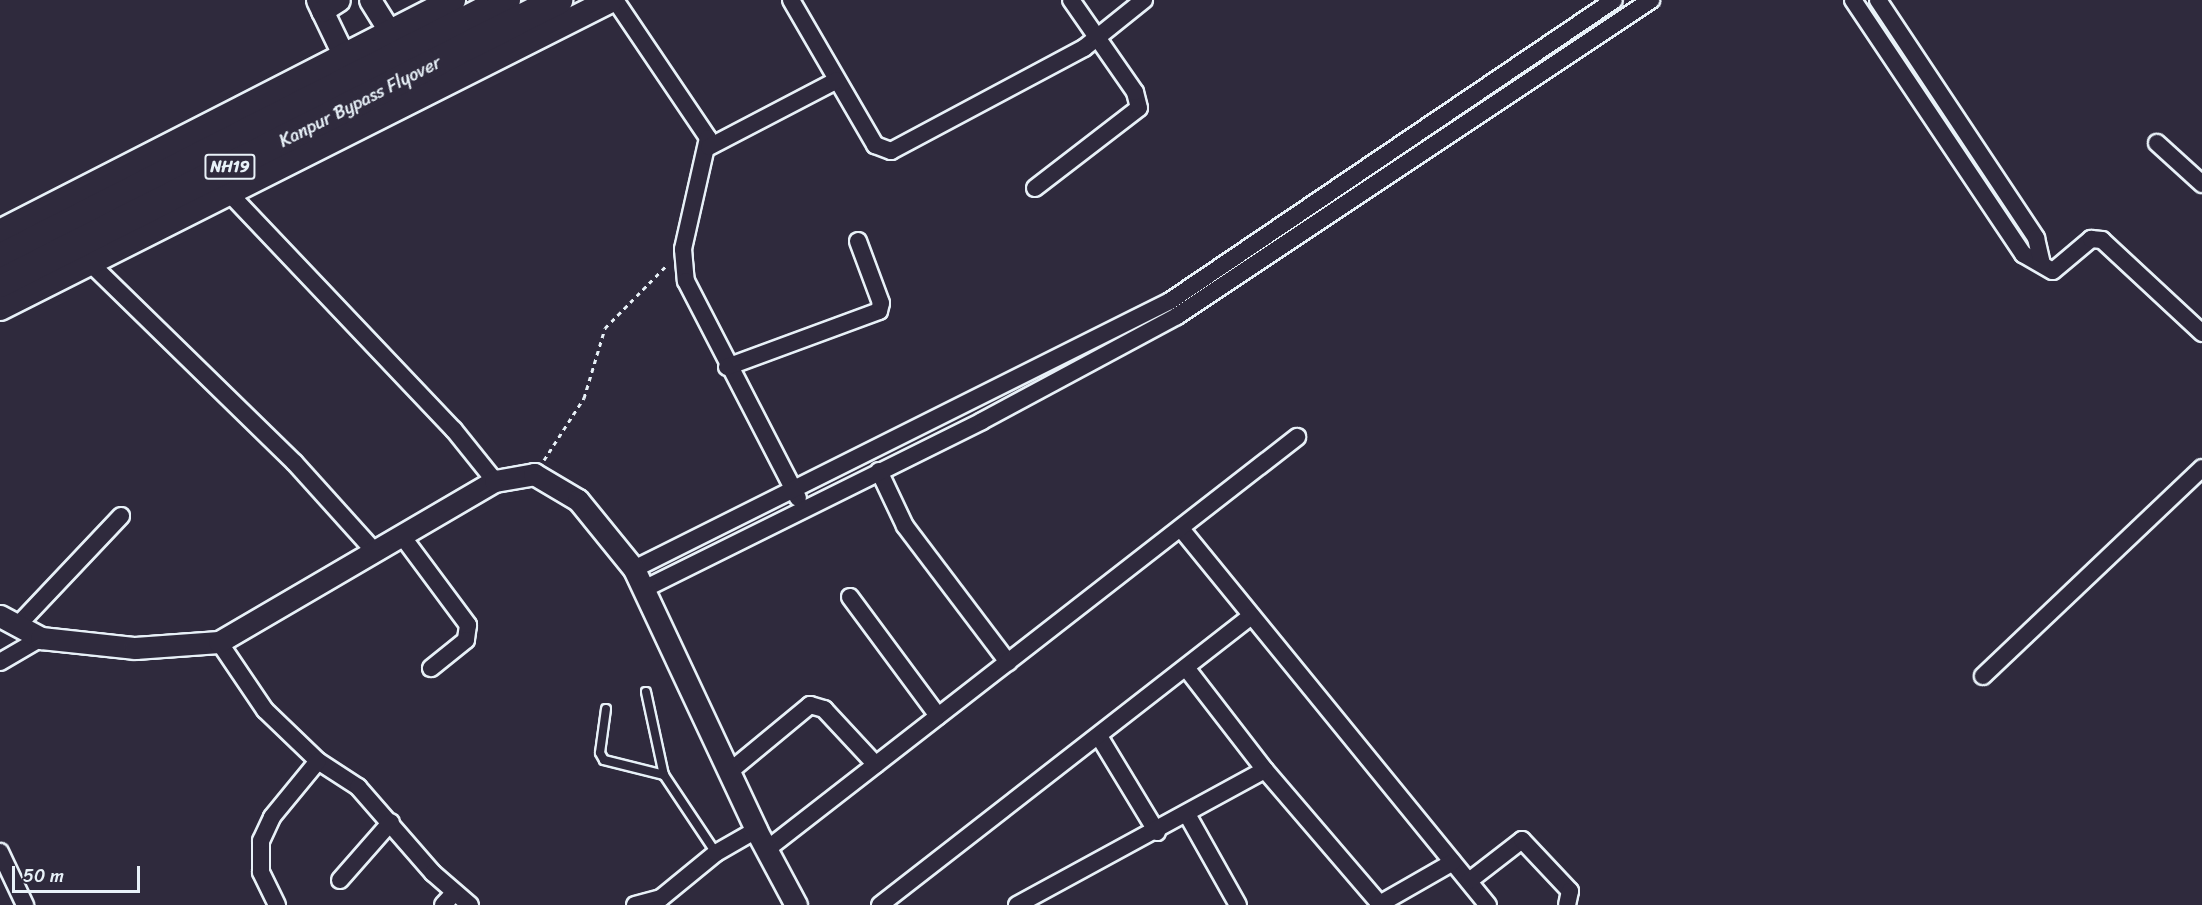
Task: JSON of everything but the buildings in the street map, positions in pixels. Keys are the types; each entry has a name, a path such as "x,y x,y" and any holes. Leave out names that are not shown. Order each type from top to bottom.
{"highway":[{"name":"Kanpur Bypass Flyover","path":"0,283 455,41 506,0"},
{"name":"Kanpur Bypass Flyover","path":"0,258 455,41 558,0"}],"main road":[{"path":"2,228 453,0"},
{"path":"0,308 613,0"}],"street":[{"path":"370,0 391,33"},
{"path":"613,0 703,128 709,147 683,249 686,280 727,367 803,507"},
{"path":"791,0 875,145 891,151 1100,38 1144,0"},
{"path":"1035,188 1139,108 1135,92 1100,38 1071,0"},
{"path":"634,569 1170,301 1614,0"},
{"path":"644,589 803,507 879,471 1177,316 1651,0"},
{"path":"1853,0 2023,254 2053,271 2061,268 2097,238 2202,333"},
{"path":"1878,0 2036,238 2042,264"},
{"path":"326,4 344,56"},
{"path":"709,147 837,80"},
{"path":"2157,143 2202,184"},
{"path":"229,193 454,430 495,481"},
{"path":"727,367 879,311 881,303 858,241"},
{"path":"90,263 295,463 375,552"},
{"path":"766,850 1182,530 1297,437"},
{"path":"1983,676 2202,468"},
{"path":"879,471 911,533 1008,662"},
{"path":"121,516 9,620 41,638 135,648 219,642 495,481 534,474 578,500 634,569 756,830 796,905"},
{"path":"1182,530 1250,617 1488,905"},
{"path":"402,536 468,625 466,640 431,668"},
{"path":"850,597 938,716"},
{"path":"880,905 1100,738 1250,617"},
{"path":"0,662 41,638"},
{"path":"219,642 249,691 318,761 358,787 391,822 449,899 470,905"},
{"path":"1187,669 1264,770 1379,904 1453,862"},
{"path":"729,772 810,705 824,709 876,765"},
{"path":"1100,738 1157,832"},
{"path":"277,905 261,872 261,841 272,817 318,761"},
{"path":"1017,905 1041,899 1264,770"},
{"path":"1188,816 1238,905"},
{"path":"340,880 391,822"},
{"path":"635,905 661,898 716,853 756,830"},
{"path":"1469,881 1522,840 1570,891 1567,905"},
{"path":"0,852 25,905"}],"lane":[{"path":"646,692 664,775 716,853"},
{"path":"606,709 600,753 604,760 664,775"}],"path":[{"path":"534,474 581,404 605,328 683,249"}]}
